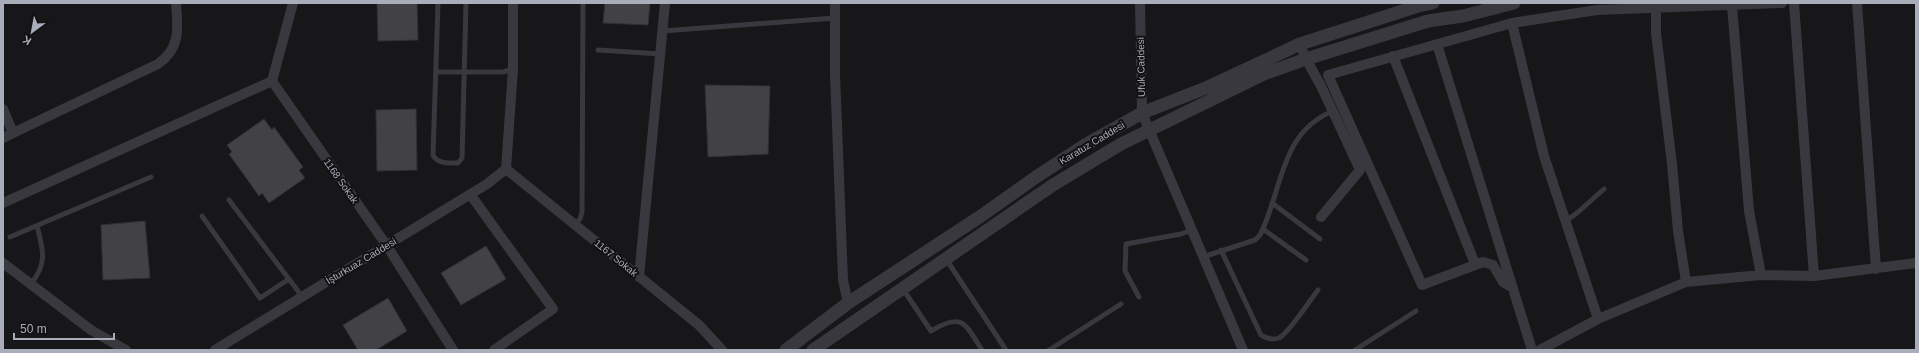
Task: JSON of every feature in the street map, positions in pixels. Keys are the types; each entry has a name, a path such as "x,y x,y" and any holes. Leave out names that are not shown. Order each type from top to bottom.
{"street":[{"path":"3,138 165,59 177,39 176,3"},
{"path":"3,203 272,82 293,3"},
{"path":"506,169 513,69 513,3"},
{"path":"639,277 665,3"},
{"path":"835,3 834,74 843,280 848,303"},
{"name":"Ufuk Caddesi","path":"1140,3 1142,113 1148,131 1243,350"},
{"name":"Karatuz Caddesi","path":"786,350 848,303 982,216 1036,177 1079,149 1142,113 1208,87 1300,44 1418,6 1433,3"},
{"path":"813,350 1053,184 1121,144 1264,74 1306,59 1428,21 1462,16 1514,3"},
{"path":"1513,288 1503,282 1490,264 1483,262 1422,285 1328,75 1512,23 1597,10 1656,6 1732,6 1782,3"},
{"path":"1794,3 1814,276"},
{"path":"1857,3 1876,269"},
{"path":"1656,6 1656,33 1672,164 1678,231 1686,282"},
{"path":"1732,6 1749,211 1761,275"},
{"path":"1512,23 1544,156 1598,319"},
{"path":"1300,44 1306,59 1322,86 1360,170 1321,217"},
{"path":"1437,44 1532,350"},
{"path":"1393,56 1475,264"},
{"name":"1168 Sokak","path":"272,82 387,246 452,350"},
{"path":"3,109 14,133"},
{"name":"1167 Sokak","path":"506,169 699,325 722,350"},
{"name":"İşturkuaz Caddesi","path":"214,350 387,246 470,194 506,169"},
{"path":"470,194 552,309 494,350"},
{"path":"3,263 91,330 126,350"},
{"path":"1540,350 1598,319 1686,282 1761,275 1814,276 1916,263"}],"lane":[{"path":"438,3 433,155 435,159 441,162 453,163 458,162 462,158 466,72 466,3"},
{"path":"575,225 582,212 583,3"},
{"path":"663,31 835,18"},
{"path":"598,50 661,54"},
{"path":"436,72 502,72 513,69"},
{"path":"1203,257 1255,240 1263,229 1284,165 1300,134 1315,119 1333,111"},
{"path":"10,237 151,177"},
{"path":"1566,221 1604,190"},
{"path":"229,200 301,297"},
{"path":"1272,203 1320,239"},
{"path":"202,216 260,298 289,279"},
{"path":"31,284 41,266 44,254 37,226"},
{"path":"1263,229 1306,260"},
{"path":"1139,297 1125,271 1126,244 1181,234 1191,230"},
{"path":"1221,250 1261,335 1265,338 1273,339 1283,336 1318,290"},
{"path":"946,258 1006,350"},
{"path":"903,288 931,331 950,321 960,322 968,327 982,350"},
{"path":"1049,350 1121,304"},
{"path":"1355,350 1416,311"}],"building":[{"path":"377,3 417,3 418,40 378,41"},
{"path":"605,3 650,3 648,25 603,23"},
{"path":"705,85 770,86 768,154 708,157"},
{"path":"416,109 417,170 377,171 376,110"},
{"path":"264,119 272,130 274,127 303,167 299,170 305,178 269,203 262,193 259,196 229,154 232,152 227,145"},
{"path":"145,221 150,278 103,280 101,225"},
{"path":"486,246 506,279 461,305 441,273"},
{"path":"388,298 407,331 376,350 358,350 343,325"}]}
